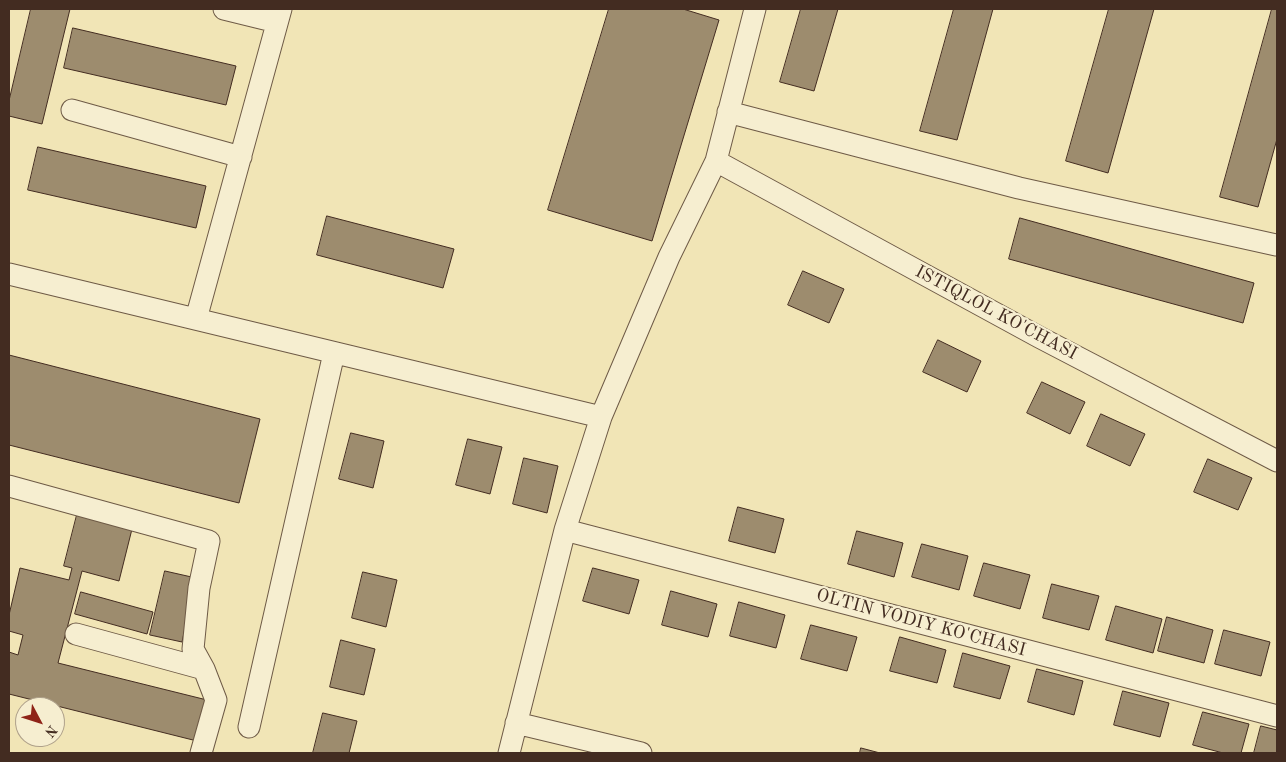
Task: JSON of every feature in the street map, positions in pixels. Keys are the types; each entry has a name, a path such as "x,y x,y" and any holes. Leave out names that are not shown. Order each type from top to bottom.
{"street":[{"path":"196,319 279,16 224,9"},
{"path":"509,753 565,530 601,417 669,257 716,161 755,9"},
{"path":"72,110 241,157"},
{"path":"728,112 1019,188 1276,245"},
{"name":"ISTIQLOL KO'CHASI","path":"716,161 1039,337 1277,461"},
{"path":"9,274 601,417"},
{"path":"249,727 334,353"},
{"path":"9,486 209,541 199,588 193,649 204,669 216,700 201,753"},
{"name":"OLTIN VODIY KO'CHASI","path":"565,530 1277,716"},
{"path":"76,634 204,669"},
{"path":"516,723 641,753"}],"building":[{"path":"31,9 70,9 42,124 9,116 9,101"},
{"path":"609,9 683,9 719,20 652,241 548,210"},
{"path":"801,9 838,9 814,91 780,82"},
{"path":"954,9 993,9 957,140 920,131"},
{"path":"1109,9 1154,9 1108,173 1066,161"},
{"path":"1272,9 1277,9 1277,139 1258,207 1220,197"},
{"path":"73,28 236,66 226,105 64,68"},
{"path":"38,147 206,186 196,228 28,190"},
{"path":"327,216 454,249 443,288 317,255"},
{"path":"1020,218 1254,283 1243,323 1009,259"},
{"path":"803,271 844,289 829,323 788,305"},
{"path":"938,340 981,361 967,392 923,372"},
{"path":"9,355 260,419 239,503 9,445"},
{"path":"1042,382 1085,402 1070,434 1027,413"},
{"path":"1101,414 1145,434 1130,466 1087,446"},
{"path":"351,433 384,441 373,488 339,479"},
{"path":"468,439 502,447 490,494 456,485"},
{"path":"524,458 558,466 547,513 513,504"},
{"path":"1208,459 1252,478 1238,510 1194,492"},
{"path":"738,507 784,519 775,553 729,541"},
{"path":"78,511 133,525 119,581 82,571 58,663 207,700 197,741 65,708 65,697 21,697 9,694 9,652 18,655 23,635 9,631 9,615 20,568 69,580 72,568 64,566"},
{"path":"857,531 903,543 894,577 848,564"},
{"path":"922,544 968,556 959,590 912,577"},
{"path":"984,563 1030,575 1020,609 974,596"},
{"path":"593,568 639,580 629,614 583,601"},
{"path":"165,571 196,578 182,642 150,635"},
{"path":"363,572 397,580 386,627 352,618"},
{"path":"1052,584 1099,596 1089,630 1043,618"},
{"path":"671,591 717,604 708,637 662,625"},
{"path":"81,592 153,612 147,634 75,614"},
{"path":"739,602 785,615 776,648 730,636"},
{"path":"1116,606 1162,619 1153,653 1106,640"},
{"path":"1167,617 1213,630 1204,663 1158,651"},
{"path":"811,625 857,637 847,671 801,659"},
{"path":"1224,630 1270,642 1261,676 1215,664"},
{"path":"900,637 946,650 937,683 890,671"},
{"path":"341,640 375,649 364,695 330,687"},
{"path":"963,653 1010,666 1000,699 954,687"},
{"path":"1037,669 1083,681 1074,715 1028,702"},
{"path":"1123,691 1169,703 1160,737 1114,725"},
{"path":"1203,712 1249,724 1241,753 1223,753 1193,745"},
{"path":"323,713 357,721 349,753 313,753"},
{"path":"1261,726 1277,730 1277,753 1254,753"},
{"path":"861,748 880,753 860,753"}]}
